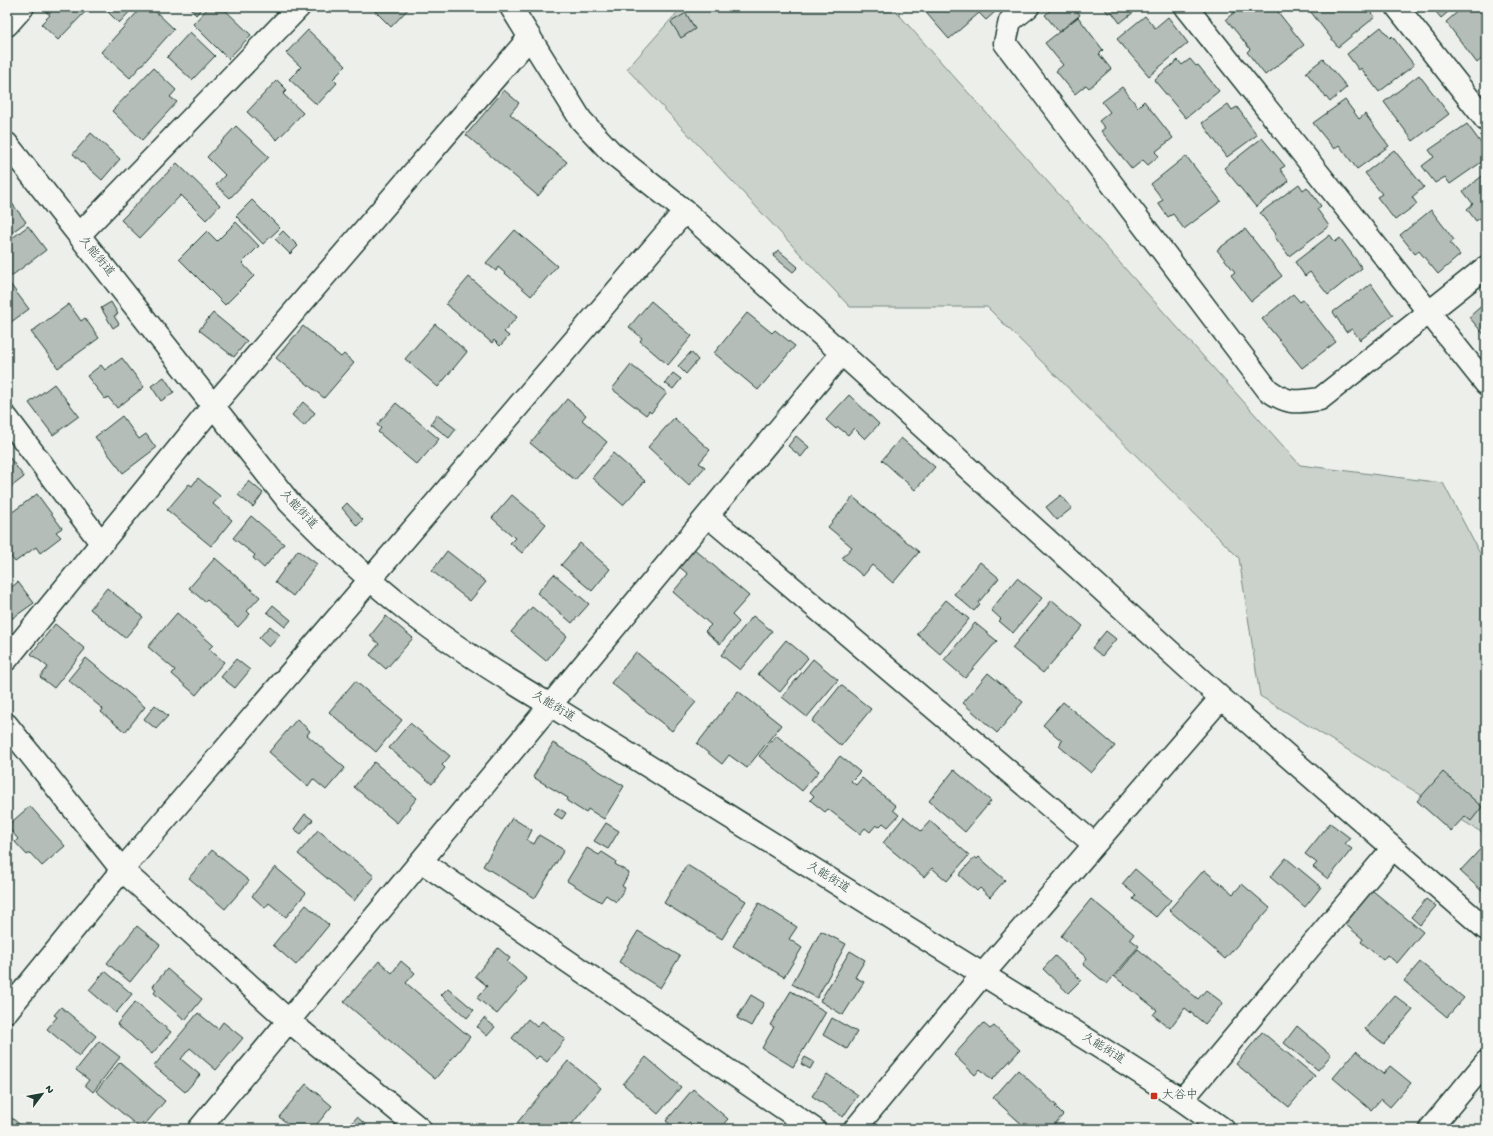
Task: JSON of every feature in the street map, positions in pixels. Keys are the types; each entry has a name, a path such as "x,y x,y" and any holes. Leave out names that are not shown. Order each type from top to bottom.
{"street":[{"path":"7,25 23,7"},
{"path":"79,235 299,7"},
{"path":"511,7 581,120 611,152 685,211 1221,698 1486,929"},
{"path":"1028,7 1010,22 1005,43 1268,390 1278,397 1295,402 1320,399 1486,267"},
{"path":"1186,7 1486,384"},
{"path":"1397,7 1486,120"},
{"path":"7,659 214,405 530,37"},
{"name":"久能街道","path":"7,144 290,502 330,544 370,580 408,611 453,645 494,672 550,705 1117,1058 1182,1100 1223,1129"},
{"path":"7,1011 122,870 685,211"},
{"path":"199,1129 422,862 842,353"},
{"path":"7,418 102,544"},
{"path":"708,516 1094,844"},
{"path":"855,1129 983,974 1221,698"},
{"path":"7,725 122,870 289,1021 420,1129"},
{"path":"1182,1100 1393,848"},
{"path":"422,862 814,1129"},
{"path":"1430,1129 1486,1062"}],"shaded area":[{"path":"682,7 892,7 1300,465 1443,483 1486,565 1486,835 1260,696 1239,558 987,307 850,307 627,69"}],"building":[{"path":"46,7 86,7 88,9 58,40 41,24 50,15 44,10"},
{"path":"103,7 134,7 119,23"},
{"path":"142,7 151,7 174,29 130,78 101,52"},
{"path":"189,7 203,7 196,15"},
{"path":"209,7 222,7 251,35 228,59 193,24"},
{"path":"371,7 410,7 391,27"},
{"path":"921,7 992,7 996,11 986,20 979,13 949,39"},
{"path":"1054,7 1074,7 1080,15 1059,32 1045,15"},
{"path":"1103,7 1140,7 1120,23 1111,11 1108,13"},
{"path":"1241,7 1274,7 1304,45 1265,75 1247,52 1250,49 1226,19"},
{"path":"1307,7 1368,7 1375,17 1338,47"},
{"path":"1432,7 1454,7 1441,18"},
{"path":"1463,7 1486,7 1486,55 1477,63 1446,22"},
{"path":"686,13 695,29 681,38 671,22"},
{"path":"1145,16 1155,28 1168,17 1188,43 1149,76 1117,39"},
{"path":"1078,17 1103,50 1099,54 1111,69 1089,88 1086,85 1075,94 1056,71 1063,65 1045,43"},
{"path":"1381,27 1390,38 1392,36 1414,65 1379,92 1361,68 1359,70 1347,54"},
{"path":"308,30 346,66 333,79 337,83 317,105 289,79 301,67 286,53"},
{"path":"190,32 215,56 192,80 167,57"},
{"path":"1190,59 1196,66 1198,65 1219,91 1186,118 1154,80 1178,60 1182,65"},
{"path":"1323,59 1347,87 1330,102 1306,72"},
{"path":"153,68 176,90 170,97 177,102 142,140 112,111"},
{"path":"1419,75 1449,114 1413,141 1384,102"},
{"path":"277,80 287,90 283,94 303,113 277,140 247,112"},
{"path":"1122,87 1138,107 1144,101 1173,138 1155,152 1159,156 1148,165 1143,160 1132,169 1101,131 1105,128 1099,121 1110,112 1102,102"},
{"path":"504,90 519,103 510,114 567,162 538,196 466,135"},
{"path":"1345,100 1359,119 1365,114 1389,146 1357,169 1339,145 1334,149 1313,123"},
{"path":"1228,104 1232,110 1237,107 1257,135 1227,157 1202,123"},
{"path":"1467,124 1486,150 1486,159 1450,184 1445,177 1435,183 1422,166 1434,157 1429,150"},
{"path":"236,126 269,157 230,198 216,185 225,175 207,157"},
{"path":"91,133 120,159 102,180 73,154"},
{"path":"1262,138 1285,166 1280,169 1289,181 1256,207 1224,168"},
{"path":"1394,150 1424,187 1412,197 1417,204 1395,220 1377,197 1382,194 1365,173"},
{"path":"1186,156 1221,201 1184,229 1173,214 1168,217 1158,203 1163,200 1151,184"},
{"path":"177,163 220,205 206,220 181,195 140,238 121,220"},
{"path":"1486,173 1486,226 1480,218 1476,221 1467,209 1473,204 1463,191"},
{"path":"1299,184 1303,190 1307,187 1321,206 1317,209 1329,226 1289,256 1274,236 1276,234 1260,213"},
{"path":"7,198 26,222 7,236"},
{"path":"252,200 280,228 263,244 236,216"},
{"path":"1431,210 1454,240 1450,243 1460,255 1438,274 1419,251 1415,254 1400,235"},
{"path":"236,222 259,246 242,263 254,276 225,305 179,259 207,231 217,241"},
{"path":"28,226 46,250 10,277 7,273 7,242"},
{"path":"1245,229 1282,276 1251,301 1231,275 1235,272 1217,250"},
{"path":"515,230 557,266 531,296 498,267 496,271 486,263"},
{"path":"283,231 298,246 290,254 275,239"},
{"path":"1330,235 1335,242 1340,238 1362,268 1328,295 1310,272 1305,276 1295,262"},
{"path":"778,250 798,267 793,272 773,256"},
{"path":"469,277 517,317 504,332 509,336 500,346 494,340 492,343 446,304"},
{"path":"7,280 29,309 7,325"},
{"path":"1371,284 1393,315 1360,340 1352,329 1346,332 1333,312"},
{"path":"1293,294 1300,302 1303,300 1336,342 1302,368 1262,319"},
{"path":"651,301 692,336 668,365 640,341 642,338 629,327"},
{"path":"111,302 118,314 114,316 119,324 113,328 101,308"},
{"path":"1486,302 1486,337 1469,317"},
{"path":"69,304 81,321 85,318 99,338 58,368 31,332"},
{"path":"213,313 247,341 234,357 199,330"},
{"path":"747,313 772,333 775,330 795,346 758,390 714,353"},
{"path":"435,324 467,352 438,387 405,359"},
{"path":"303,326 341,357 344,354 354,363 324,398 276,358"},
{"path":"691,352 698,360 686,374 678,366"},
{"path":"122,358 144,387 117,408 108,397 105,399 87,376 101,365 105,370"},
{"path":"631,365 667,393 651,413 649,411 646,415 612,389"},
{"path":"673,373 681,379 673,389 665,383"},
{"path":"164,377 174,392 161,401 151,386"},
{"path":"54,384 79,416 53,435 29,403"},
{"path":"849,395 879,424 865,439 854,428 848,435 838,427 836,429 826,420"},
{"path":"567,399 586,415 582,420 607,442 575,480 530,443"},
{"path":"303,402 315,413 304,426 292,415"},
{"path":"396,403 439,439 417,465 378,432 381,428 377,425"},
{"path":"437,415 456,429 449,438 431,424"},
{"path":"122,416 139,439 146,434 156,448 123,473 95,437"},
{"path":"674,418 710,450 699,463 705,467 689,485 648,447"},
{"path":"796,436 809,447 801,457 788,446"},
{"path":"901,438 935,467 915,490 882,460"},
{"path":"613,453 645,481 623,505 592,478"},
{"path":"7,454 24,477 7,490"},
{"path":"198,478 220,496 213,504 232,520 211,546 167,510 189,484 192,486"},
{"path":"249,481 263,493 253,507 238,495"},
{"path":"37,494 62,528 56,532 61,537 40,553 36,547 15,562 7,552 7,516"},
{"path":"512,495 546,524 522,553 510,543 515,538 492,518"},
{"path":"1061,495 1072,508 1057,520 1046,507"},
{"path":"853,497 919,552 893,583 872,565 863,576 842,558 852,547 828,527"},
{"path":"347,503 363,520 357,526 342,508"},
{"path":"251,516 284,544 264,568 253,558 255,555 233,538"},
{"path":"580,543 610,569 592,591 561,565"},
{"path":"692,547 749,596 732,615 739,622 720,644 705,631 711,625 673,592 688,574 677,565"},
{"path":"298,550 317,564 293,596 275,582"},
{"path":"447,551 486,582 470,601 432,571"},
{"path":"215,558 260,597 247,611 250,614 238,627 207,600 205,602 189,588"},
{"path":"980,562 999,578 978,603 980,604 974,611 954,594"},
{"path":"554,574 589,604 572,623 537,593"},
{"path":"1017,578 1042,598 1013,633 999,621 1001,619 991,610"},
{"path":"18,582 34,603 7,622 7,587 9,589"},
{"path":"107,588 143,617 125,638 90,609"},
{"path":"946,600 969,619 940,654 917,634"},
{"path":"1052,600 1083,626 1043,673 1012,648"},
{"path":"273,605 291,620 285,627 267,612"},
{"path":"532,607 567,636 546,661 511,632"},
{"path":"177,613 213,645 209,649 224,662 196,695 172,674 175,670 148,647"},
{"path":"386,616 413,638 386,669 370,655 379,644 370,636"},
{"path":"753,616 772,631 740,670 721,655"},
{"path":"975,623 997,641 965,678 944,660"},
{"path":"55,624 85,649 54,688 40,677 48,667 31,654"},
{"path":"270,626 280,635 269,647 259,638"},
{"path":"1106,631 1116,639 1102,656 1092,648"},
{"path":"786,640 808,658 780,692 758,674"},
{"path":"636,652 696,702 672,731 611,683"},
{"path":"86,658 145,707 125,732 101,712 103,709 68,680"},
{"path":"236,659 250,670 235,688 221,677"},
{"path":"813,659 838,680 807,717 782,697"},
{"path":"988,673 1023,702 997,733 963,703"},
{"path":"355,681 402,720 376,752 329,712"},
{"path":"841,685 871,709 841,746 812,721"},
{"path":"738,691 781,725 747,768 729,755 722,764 697,744"},
{"path":"1063,702 1115,746 1091,773 1059,746 1062,741 1043,725"},
{"path":"155,705 168,716 156,729 144,719"},
{"path":"297,719 310,731 307,735 345,768 326,790 313,779 308,786 269,752"},
{"path":"410,723 450,756 442,765 445,768 432,784 389,748"},
{"path":"776,735 819,771 802,791 759,756"},
{"path":"553,743 624,786 604,819 588,809 586,813 567,801 568,798 533,777"},
{"path":"840,756 860,772 851,781 856,785 862,778 896,806 893,810 899,815 888,827 883,823 879,827 876,825 870,832 865,828 860,834 828,809 825,812 810,800 814,796 810,792"},
{"path":"374,762 417,798 397,823 354,787"},
{"path":"954,770 991,801 965,832 929,801"},
{"path":"1443,772 1482,807 1471,821 1465,816 1451,831 1417,801"},
{"path":"30,806 65,846 42,866 30,853 27,855 15,842 18,839 7,826"},
{"path":"558,808 566,813 562,819 554,814"},
{"path":"305,814 313,820 301,834 294,829"},
{"path":"904,817 921,831 930,821 969,855 947,881 932,868 924,877 883,843"},
{"path":"512,818 532,830 527,840 534,844 539,835 564,850 535,898 483,866"},
{"path":"606,823 619,831 608,849 594,841"},
{"path":"1330,823 1350,838 1345,844 1352,849 1328,879 1313,867 1317,863 1305,854"},
{"path":"318,830 374,876 354,901 298,854"},
{"path":"1486,843 1486,891 1484,893 1460,871"},
{"path":"587,848 599,855 602,852 616,861 615,864 629,873 622,886 625,888 616,902 606,895 601,902 567,881"},
{"path":"212,850 249,881 225,909 189,878"},
{"path":"975,857 977,859 979,857 1005,880 990,897 980,888 977,891 959,875"},
{"path":"1286,858 1321,887 1305,907 1270,877"},
{"path":"687,865 746,901 722,939 664,903"},
{"path":"275,867 306,893 286,917 269,903 265,908 252,896"},
{"path":"1135,869 1171,900 1156,917 1133,899 1136,895 1122,884"},
{"path":"1204,870 1233,894 1242,884 1270,908 1225,959 1169,910"},
{"path":"1367,886 1423,932 1397,963 1387,955 1383,960 1361,942 1363,939 1339,919"},
{"path":"1091,899 1134,934 1130,939 1139,946 1107,984 1083,964 1087,958 1061,936"},
{"path":"1426,899 1436,906 1420,925 1411,917"},
{"path":"759,903 797,927 789,939 802,948 784,977 733,946"},
{"path":"306,905 329,925 296,965 273,945"},
{"path":"137,926 160,945 130,982 107,963"},
{"path":"638,931 680,956 660,988 619,962"},
{"path":"821,931 846,944 817,998 792,984"},
{"path":"498,948 510,958 507,962 527,979 497,1014 477,998 487,986 475,976"},
{"path":"1138,949 1198,999 1206,990 1223,1003 1205,1024 1185,1008 1170,1028 1153,1015 1157,1010 1115,977"},
{"path":"850,951 865,960 855,977 864,982 843,1015 820,1001"},
{"path":"1055,956 1081,980 1068,993 1043,969"},
{"path":"379,961 392,973 401,961 415,973 406,983 470,1037 435,1079 344,1002"},
{"path":"1420,962 1464,998 1447,1017 1404,981"},
{"path":"167,969 202,999 185,1020 154,993 156,990 153,986"},
{"path":"105,971 132,994 116,1013 89,990"},
{"path":"448,988 474,1010 467,1018 441,995"},
{"path":"791,991 826,1012 793,1067 762,1048 774,1027 770,1025"},
{"path":"751,995 764,1003 751,1026 737,1018"},
{"path":"1394,995 1413,1010 1384,1044 1365,1029"},
{"path":"135,1002 171,1032 152,1054 117,1024"},
{"path":"61,1007 96,1036 79,1056 47,1029 57,1017 54,1015"},
{"path":"198,1013 218,1029 223,1022 243,1038 216,1070 190,1048 181,1059 200,1075 185,1092 154,1066"},
{"path":"484,1018 495,1027 487,1036 477,1027"},
{"path":"832,1018 857,1032 847,1049 823,1035"},
{"path":"528,1019 537,1027 542,1021 565,1039 547,1062 539,1056 536,1059 512,1038"},
{"path":"983,1023 990,1029 994,1026 1020,1050 992,1080 980,1069 975,1075 954,1055"},
{"path":"1297,1026 1331,1055 1318,1070 1284,1043"},
{"path":"1262,1032 1315,1076 1289,1107 1236,1064"},
{"path":"99,1041 120,1057 93,1092 85,1085 89,1080 76,1070"},
{"path":"1356,1051 1383,1074 1390,1066 1411,1083 1390,1107 1381,1099 1371,1110 1333,1078"},
{"path":"646,1057 681,1087 658,1114 623,1084"},
{"path":"805,1057 814,1062 810,1069 801,1064"},
{"path":"568,1061 601,1088 568,1129 512,1129"},
{"path":"120,1062 165,1101 141,1129 96,1091"},
{"path":"1018,1070 1057,1106 1055,1107 1063,1115 1050,1129 1027,1129 993,1098"},
{"path":"827,1074 858,1095 843,1117 812,1096"},
{"path":"306,1084 332,1106 313,1129 295,1129 279,1117"},
{"path":"693,1089 728,1119 719,1129 697,1129 689,1122 684,1129 675,1129 666,1121"},
{"path":"7,1114 25,1129 7,1129"},
{"path":"357,1117 371,1129 347,1129"}],"place":[{"name":"大谷中","path":"1154,1096"}]}
